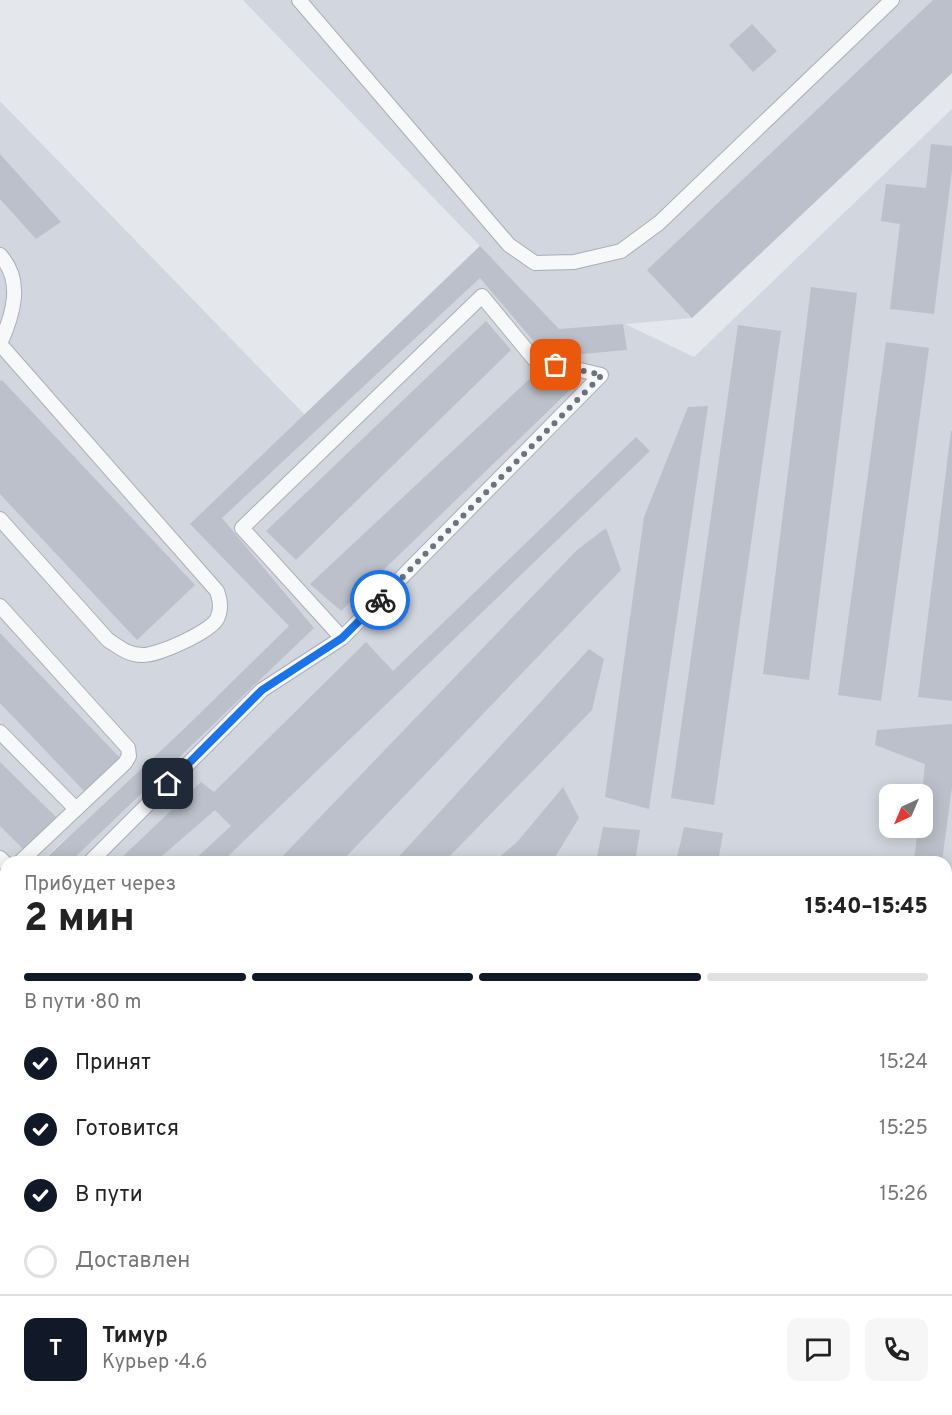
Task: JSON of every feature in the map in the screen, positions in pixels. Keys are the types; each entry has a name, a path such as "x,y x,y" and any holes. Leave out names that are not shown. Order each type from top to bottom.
{"lane":[{"path":"299,0 509,245 535,263 574,262 621,251 659,223 892,0"},
{"path":"0,255 7,262 15,286 11,317 0,344 217,591 221,602 217,619 207,630 152,655 126,652 108,640 0,519"},
{"path":"96,856 262,690 342,638 602,375 534,359 483,296 242,528 342,638"},
{"path":"0,606 128,748 129,756 125,763 26,856"},
{"path":"0,732 76,809"}],"shaded area":[{"path":"243,0 952,0 952,73 692,318 625,324 694,357 952,109 952,856 48,856 72,833 47,856 0,856 0,101 305,415 480,246"}],"building":[{"path":"933,0 952,0 952,73 692,318 647,270"},
{"path":"752,24 777,51 753,72 729,45"},
{"path":"931,144 952,146 952,170 934,314 890,309 900,224 881,221 886,184 926,188"},
{"path":"0,154 61,222 36,239 0,199"},
{"path":"480,246 559,329 623,324 627,350 547,357 480,278 222,518 314,628 76,856 48,856 185,728 289,626 190,524"},
{"path":"811,287 857,293 809,680 763,674"},
{"path":"486,321 511,350 296,560 266,531"},
{"path":"738,325 781,331 714,805 671,798"},
{"path":"886,342 929,348 881,701 838,695"},
{"path":"537,372 575,385 341,611 310,584"},
{"path":"2,380 195,585 137,640 0,494 0,381"},
{"path":"708,406 649,809 605,797 644,517 688,407"},
{"path":"952,431 952,701 918,697"},
{"path":"636,437 650,451 228,856 198,856 231,826 215,810 162,856 123,856 201,782 214,792 366,642 393,671"},
{"path":"606,528 621,570 347,856 283,856 577,550"},
{"path":"0,633 120,758 84,791 0,703"},
{"path":"589,649 604,659 592,710 450,856 399,856"},
{"path":"952,724 952,787 943,856 915,856 917,838 933,838 933,784 923,784 925,764 875,745 877,730"},
{"path":"0,762 58,819 26,852 0,826"},
{"path":"563,787 579,818 556,856 501,856 518,841"},
{"path":"603,827 640,830 636,856 597,856"},
{"path":"684,827 723,833 719,856 677,856"}],"way so far":[{"path":"380,600 602,375 556,365"}],"route":[{"path":"168,784 262,690 342,638 380,600"}]}
